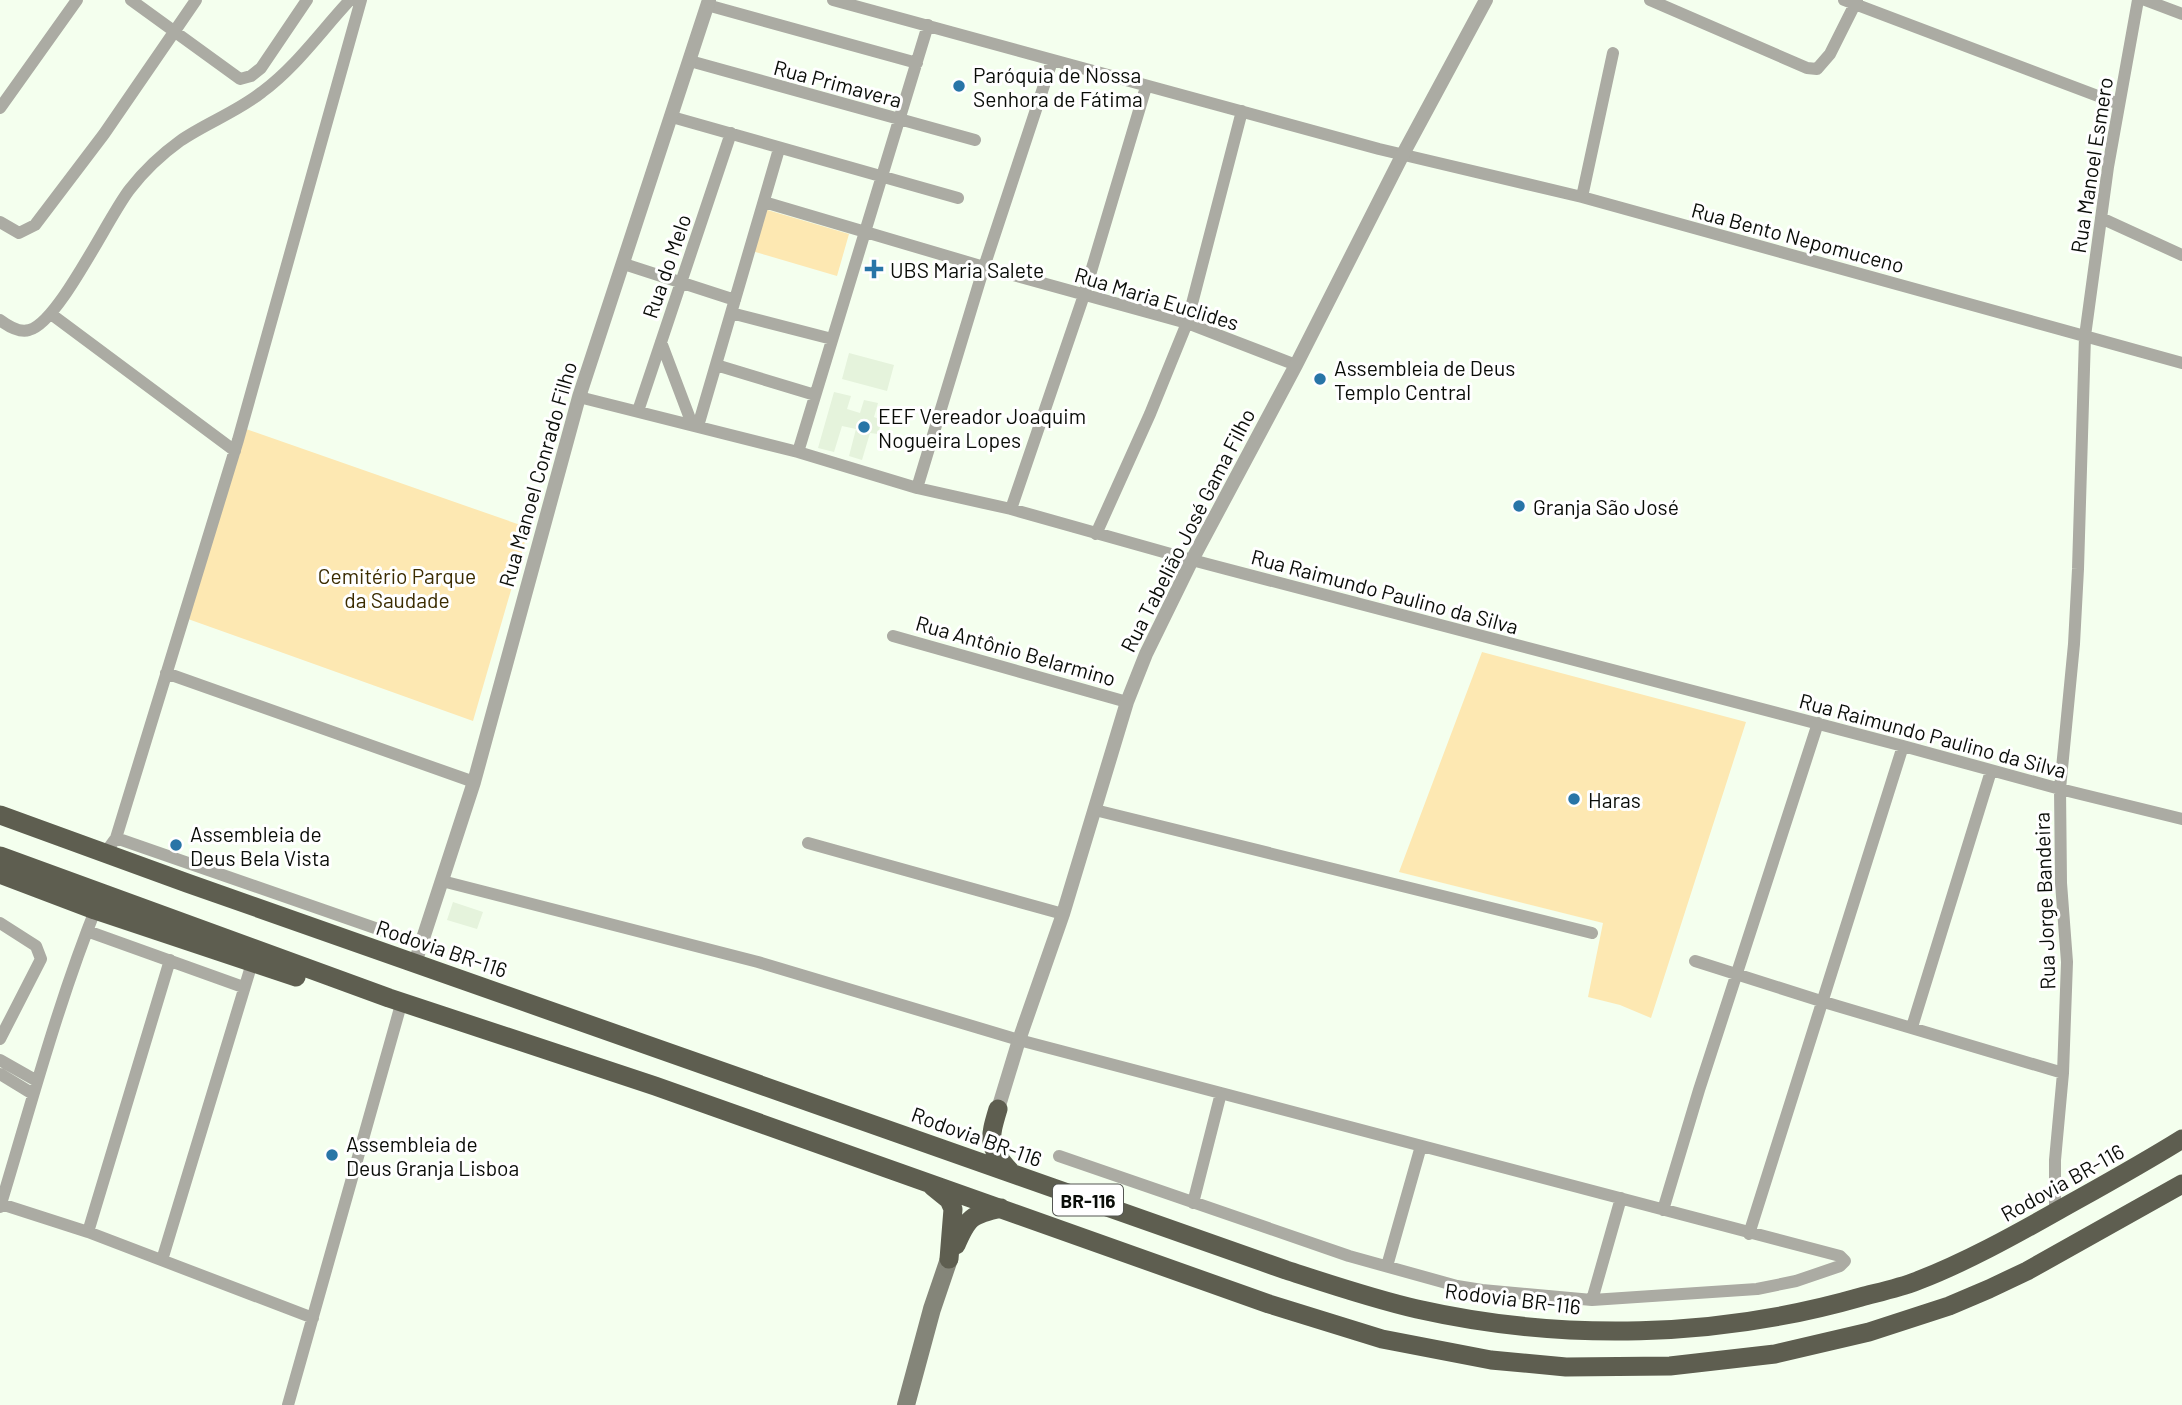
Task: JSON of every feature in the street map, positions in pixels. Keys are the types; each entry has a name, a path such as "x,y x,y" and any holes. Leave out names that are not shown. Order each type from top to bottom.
{"highway":[{"name":"Rodovia BR-116","path":"0,815 110,845 418,953 947,1149 1286,1270 1394,1303 1508,1324 1609,1331 1724,1325 1809,1312 1916,1281 1989,1248 2182,1139"},
{"name":"BR-116","path":"0,856 99,902 655,1086 1269,1304 1382,1339 1435,1351 1532,1365 1639,1368 1705,1363 1786,1351 1869,1332 1949,1306 2027,1271 2182,1184"},
{"path":"0,874 99,902 252,963 335,989 395,1000"},
{"path":"947,1149 967,1145 980,1135 998,1109"},
{"path":"998,1109 990,1136 991,1142 997,1156 1010,1171"},
{"path":"927,1182 949,1200 953,1209 949,1259"},
{"path":"949,1259 966,1222 975,1214 1001,1208"}],"main road":[{"path":"906,1405 932,1309 949,1259"}],"street":[{"path":"0,108 76,0"},
{"path":"131,0 240,79 261,68 307,0"},
{"path":"0,222 19,233 35,226 104,134 196,0"},
{"path":"0,320 14,328 31,330 51,314 92,253 121,202 146,172 181,141 260,94 276,81 350,0"},
{"path":"110,845 235,451 360,0"},
{"name":"Rua Bento Nepomuceno","path":"833,0 1146,87 1582,197 2182,363"},
{"name":"Rua Tabelião José Gama Filho","path":"998,1109 1063,914 1127,702 1146,654 1403,154 1486,0"},
{"path":"1650,0 1807,68 1817,69 1826,61 1852,1 2119,104"},
{"name":"Rua Manoel Esmero","path":"2085,336 2101,218 2138,0"},
{"path":"2145,0 2182,14"},
{"path":"708,3 917,63"},
{"name":"Rua Manoel Conrado Filho","path":"418,953 474,782 579,397 708,3"},
{"path":"797,452 929,25"},
{"path":"1582,197 1613,54"},
{"name":"Rua Primavera","path":"690,61 975,140"},
{"path":"917,488 984,267 1052,61"},
{"path":"1011,509 1084,295 1146,87"},
{"path":"1096,534 1187,323 1242,111"},
{"path":"672,117 958,198"},
{"name":"Rua do Melo","path":"638,411 731,133"},
{"path":"695,425 716,365 779,149"},
{"name":"Rua Maria Euclides","path":"764,202 1187,323 1296,365"},
{"path":"2101,218 2182,255"},
{"path":"624,264 682,282 733,306 832,339"},
{"path":"51,314 235,451"},
{"name":"Rua Jorge Bandeira","path":"2055,1212 2055,1160 2063,1073 2067,962 2061,883 2060,789 2074,644 2085,336"},
{"path":"661,342 695,425"},
{"path":"716,365 815,395"},
{"name":"Rua Raimundo Paulino da Silva","path":"579,397 695,425 917,488 1011,509 1192,560 2182,819"},
{"name":"Rua Antônio Belarmino","path":"894,636 1127,702"},
{"path":"166,673 474,782"},
{"path":"1663,1210 1818,723"},
{"path":"1749,1234 1903,746"},
{"path":"1912,1027 1991,771"},
{"path":"1095,810 1592,933"},
{"path":"808,843 1063,914"},
{"path":"442,881 758,962 1019,1040 1840,1256 1845,1261 1840,1266 1796,1282 1764,1288 1592,1300 1482,1290 1387,1266 1059,1156"},
{"path":"99,902 37,1080 1,1205 88,1232 313,1318"},
{"path":"0,923 36,946 41,958 0,1039"},
{"path":"87,931 243,987"},
{"path":"88,1232 170,960"},
{"path":"1695,961 2063,1073"},
{"path":"162,1260 252,963"},
{"path":"288,1405 395,1000"},
{"path":"0,1060 37,1080"},
{"path":"0,1074 33,1094"},
{"path":"1194,1203 1221,1093"},
{"path":"1387,1266 1421,1146"},
{"path":"1592,1300 1622,1198"}],"shaded area":[{"name":"EEF Vereador Joaquim Nogueira Lopes","path":"849,353 894,365 887,391 842,379"},
{"name":"EEF Vereador Joaquim Nogueira Lopes","path":"834,392 851,396 847,409 860,413 864,400 878,403 874,417 882,420 878,434 870,433 862,460 849,456 856,429 842,426 834,452 818,448"},
{"path":"453,902 483,912 477,929 447,920"}],"green space":[{"path":"764,209 849,234 837,276 752,251"},
{"name":"Cemitério Parque da Saudade","path":"246,429 529,528 473,721 188,619"},
{"name":"Haras","path":"1482,652 1746,722 1651,1018 1620,1005 1588,997 1603,923 1399,872"}],"place":[{"name":"Paróquia de Nossa Senhora de Fátima","path":"959,86"},
{"name":"UBS Maria Salete","path":"874,269"},
{"name":"Assembleia de Deus Templo Central","path":"1320,379"},
{"name":"EEF Vereador Joaquim Nogueira Lopes","path":"864,427"},
{"name":"Granja São José","path":"1519,506"},
{"name":"Haras","path":"1574,799"},
{"name":"Assembleia de Deus Bela Vista","path":"176,845"},
{"name":"Assembleia de Deus Granja Lisboa","path":"332,1155"}]}
